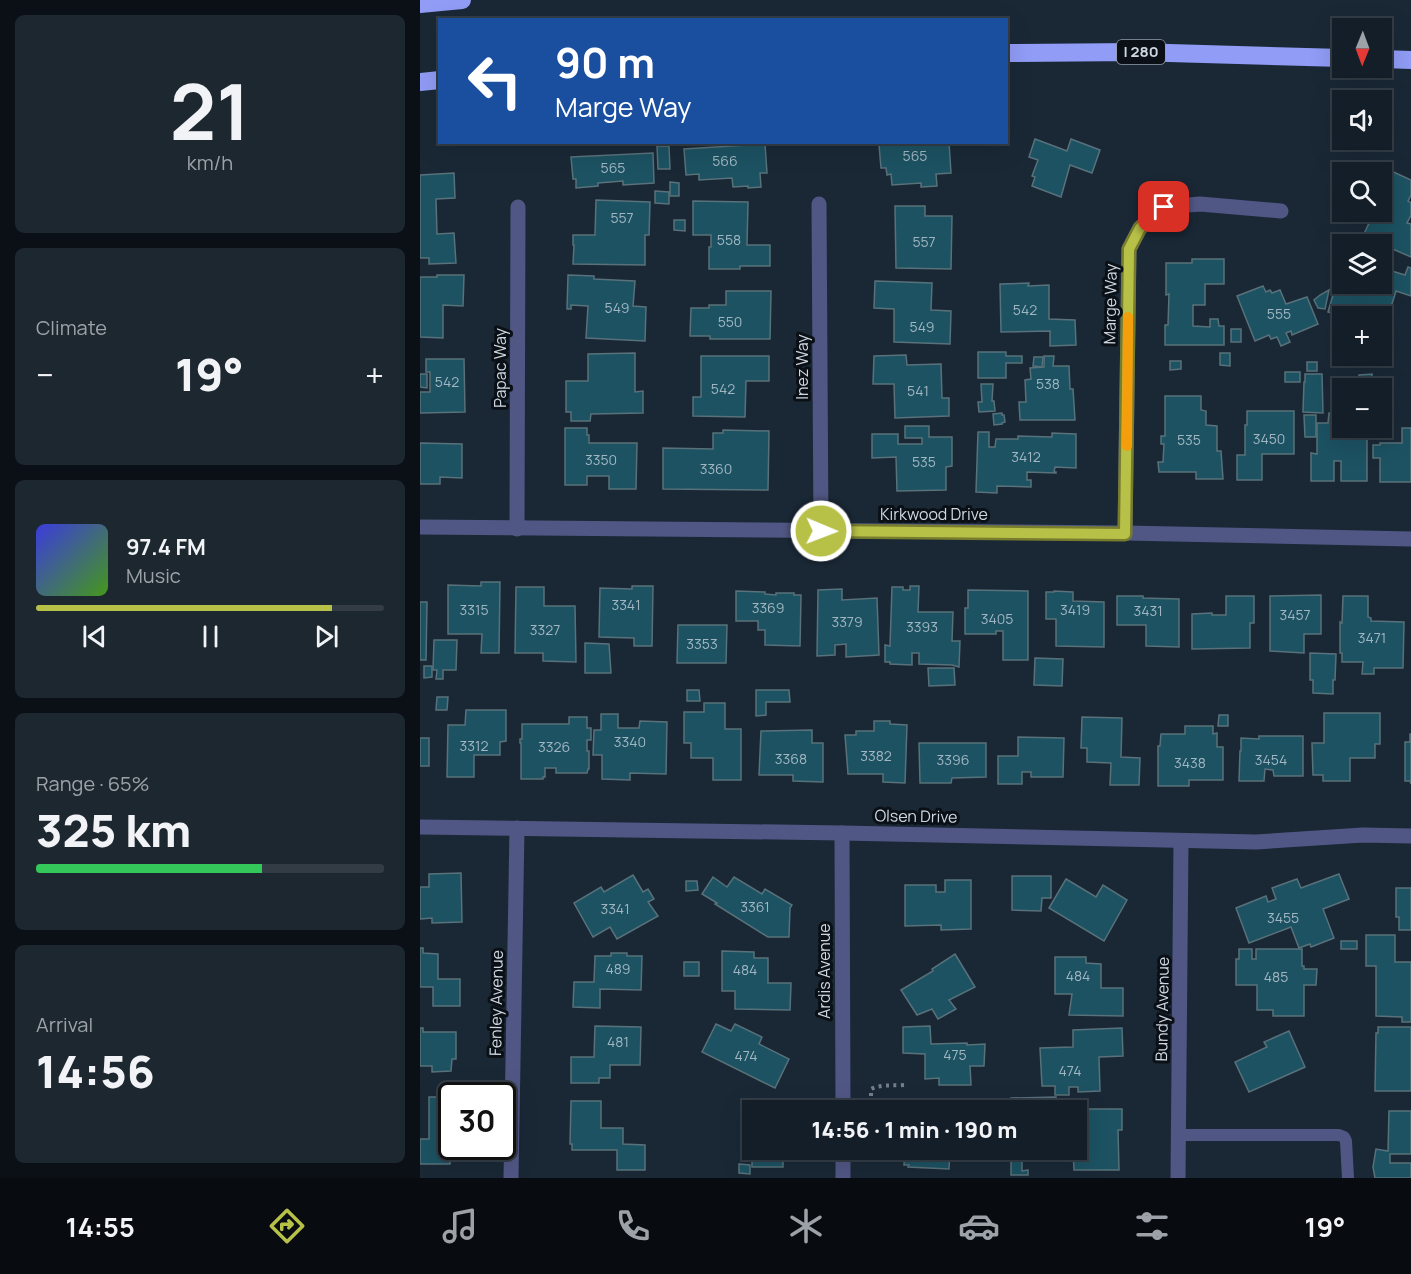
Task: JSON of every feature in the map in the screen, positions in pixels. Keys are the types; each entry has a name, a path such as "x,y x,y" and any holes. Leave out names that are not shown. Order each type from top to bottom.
{"highway":[{"path":"420,4 462,0"},
{"name":"I 280","path":"1008,53 1146,52 1332,57"},
{"path":"1392,59 1411,60"},
{"path":"420,82 438,80"}],"street":[{"name":"Inez Way","path":"819,204 821,531"},
{"name":"Marge Way","path":"1125,534 1129,249 1140,228 1164,207 1200,204 1281,210"},
{"name":"Papac Way","path":"517,529 518,207"},
{"name":"Kirkwood Drive","path":"420,527 1411,539"},
{"name":"Olsen Drive","path":"420,827 1256,842 1363,835 1411,836"},
{"name":"Fenley Avenue","path":"511,1178 517,828"},
{"name":"Ardis Avenue","path":"842,833 843,1100"},
{"name":"Bundy Avenue","path":"1178,1178 1181,841"},
{"path":"843,1160 843,1178"}],"lane":[{"path":"1179,1135 1339,1135 1346,1141 1348,1178"}],"path":[{"path":"871,1096 871,1089 877,1086 904,1085"}],"building":[{"path":"1035,139 1067,151 1071,139 1100,150 1092,173 1070,165 1061,197 1032,186 1035,177 1032,176 1038,160 1029,157"},
{"path":"765,144 767,173 760,173 761,187 733,187 732,178 699,180 699,174 686,175 684,149"},
{"path":"949,144 951,173 936,174 937,186 921,187 921,183 892,185 891,174 887,175 886,168 881,168 879,145"},
{"path":"657,146 669,146 670,169 658,169"},
{"path":"653,153 654,183 623,185 623,181 576,188 571,157"},
{"path":"1392,171 1411,180 1411,195 1408,201 1411,203 1411,215 1407,223 1411,224 1411,257 1392,249 1392,234 1364,234 1369,223 1367,222 1392,222"},
{"path":"454,173 455,198 436,199 437,234 454,233 456,263 429,264 429,258 420,258 420,175"},
{"path":"670,182 679,183 679,196 670,196"},
{"path":"655,191 669,192 669,204 655,203"},
{"path":"596,200 650,202 649,235 645,235 645,265 573,264 573,235 595,235"},
{"path":"693,201 748,202 747,245 770,245 770,266 709,269 711,235 693,235"},
{"path":"895,206 925,206 925,216 952,216 951,269 896,268"},
{"path":"674,220 685,220 685,231 674,230"},
{"path":"1192,259 1224,259 1224,284 1205,284 1205,305 1193,305 1193,326 1210,327 1210,319 1218,319 1219,326 1224,326 1224,345 1165,345 1169,294 1166,295 1166,263 1192,263"},
{"path":"1408,267 1411,268 1411,296 1396,291 1391,306 1332,306 1332,313 1328,312 1333,294 1392,294 1392,271 1405,275"},
{"path":"437,275 464,275 463,306 443,305 443,338 420,337 420,277 437,277"},
{"path":"568,275 635,281 633,306 646,307 645,341 586,338 588,306 571,305 571,309 567,309"},
{"path":"875,281 932,283 931,310 951,311 950,344 894,342 894,309 874,308"},
{"path":"1029,283 1028,286 1049,285 1049,319 1075,320 1076,345 1050,346 1050,331 1001,332 1000,284"},
{"path":"1263,286 1266,292 1270,290 1272,293 1280,290 1286,304 1307,297 1318,324 1292,335 1291,331 1286,333 1290,342 1281,346 1277,337 1271,339 1269,335 1255,341 1237,296"},
{"path":"1329,290 1325,309 1318,308 1314,300"},
{"path":"726,291 771,291 770,339 710,339 710,336 690,336 691,308 726,305"},
{"path":"1231,329 1241,329 1241,342 1231,342"},
{"path":"978,352 1006,352 1006,356 1022,356 1022,363 1006,363 1006,378 978,378"},
{"path":"635,353 635,392 643,391 643,413 591,414 590,421 571,421 571,412 566,412 566,381 588,381 588,354"},
{"path":"1220,353 1230,353 1230,366 1220,365"},
{"path":"906,355 907,365 941,364 942,398 949,398 949,416 895,418 894,384 873,384 874,356"},
{"path":"701,356 769,356 769,381 746,381 745,417 693,416 693,397 701,397"},
{"path":"1044,356 1054,356 1053,366 1069,366 1075,420 1020,420 1019,402 1026,402 1025,380 1031,379 1030,368 1044,367"},
{"path":"1034,357 1043,357 1042,367 1033,366"},
{"path":"426,359 464,359 465,412 420,413 420,392 430,392 430,372 426,372"},
{"path":"1170,361 1181,361 1181,369 1170,370"},
{"path":"1307,362 1317,362 1317,371 1307,371"},
{"path":"1285,372 1300,372 1300,382 1285,382"},
{"path":"420,374 427,374 427,388 420,387"},
{"path":"1305,374 1322,374 1323,413 1303,412"},
{"path":"1372,374 1372,378 1359,378 1359,375"},
{"path":"981,384 993,384 992,401 994,401 995,411 979,412 978,402 982,402"},
{"path":"1165,396 1201,396 1201,410 1206,411 1206,425 1217,426 1217,451 1221,451 1223,479 1196,479 1196,472 1159,472 1158,462 1163,462 1164,444 1161,444 1161,436 1165,436"},
{"path":"1247,411 1294,411 1294,454 1262,454 1262,480 1237,480 1237,455 1245,455"},
{"path":"1002,413 1005,422 994,425 993,414"},
{"path":"1329,413 1332,413 1332,438 1367,438 1367,481 1341,481 1341,461 1334,461 1334,481 1311,481 1311,453 1317,454 1317,423 1328,423"},
{"path":"1304,415 1316,415 1316,437 1305,437"},
{"path":"905,426 929,426 929,437 952,437 952,466 946,467 946,490 897,491 896,457 872,458 872,434 898,434 898,444 922,444 922,438 905,438"},
{"path":"565,428 587,428 589,443 637,443 636,489 609,489 609,476 587,476 587,485 565,485"},
{"path":"1402,428 1411,428 1411,482 1380,482 1380,458 1373,458 1373,445 1402,443"},
{"path":"723,430 769,431 768,490 663,489 663,448 713,449 713,433 723,433"},
{"path":"978,432 989,432 989,447 995,447 996,439 1018,439 1018,436 1052,437 1052,433 1076,434 1076,468 1055,467 1054,472 1056,473 1027,472 1027,480 1031,480 1031,487 997,486 997,493 976,492"},
{"path":"420,443 462,444 462,478 440,477 440,484 420,484"},
{"path":"481,582 500,582 499,653 481,653 482,634 448,634 448,585 481,586"},
{"path":"632,586 653,586 652,646 634,646 634,638 599,637 600,588 632,589"},
{"path":"910,586 919,586 918,612 953,612 952,641 960,641 959,667 919,664 919,653 912,653 912,665 885,662 885,645 890,646 892,587 903,587 903,590 910,590"},
{"path":"516,587 544,587 544,606 575,606 576,662 543,661 543,653 515,653"},
{"path":"842,589 842,600 877,598 879,655 846,657 846,644 835,645 835,655 817,656 818,590"},
{"path":"968,590 1028,591 1028,660 1003,660 1003,631 996,631 996,634 965,634"},
{"path":"736,591 801,595 800,646 765,645 765,630 758,630 758,621 736,621"},
{"path":"1046,592 1073,592 1073,601 1104,602 1104,647 1056,646 1056,619 1046,619"},
{"path":"1321,595 1321,634 1304,634 1304,653 1270,651 1270,596"},
{"path":"1117,596 1179,599 1179,647 1146,646 1146,625 1117,625"},
{"path":"1226,596 1254,596 1254,623 1250,623 1250,648 1192,649 1192,614 1226,615"},
{"path":"1343,596 1368,596 1368,617 1371,621 1404,622 1403,668 1374,668 1374,674 1362,674 1363,662 1342,662 1340,622 1342,623"},
{"path":"420,602 427,602 426,660 420,660"},
{"path":"678,625 727,625 726,663 677,663"},
{"path":"434,640 457,640 456,670 443,670 443,679 436,679 437,670 433,670"},
{"path":"585,643 609,644 611,673 585,673"},
{"path":"1310,653 1336,654 1333,694 1313,693 1313,680 1310,680"},
{"path":"1035,658 1063,659 1062,686 1034,685"},
{"path":"424,666 432,666 432,677 424,678"},
{"path":"928,668 954,668 955,685 929,686"},
{"path":"687,690 699,690 700,701 687,701"},
{"path":"756,690 789,690 790,702 766,702 766,715 756,716"},
{"path":"437,697 448,697 447,710 436,710"},
{"path":"704,703 725,703 725,729 741,729 741,780 713,780 713,758 691,758 691,743 684,743 684,712 704,712"},
{"path":"466,710 506,710 506,741 500,742 500,755 474,755 474,777 447,777 448,725 465,725"},
{"path":"1324,713 1380,713 1380,744 1375,744 1375,758 1350,758 1350,781 1323,781 1323,775 1313,775 1312,743 1324,743"},
{"path":"601,714 618,714 618,728 639,728 640,721 667,722 666,774 630,773 630,780 602,779 602,755 593,755 594,730 601,730"},
{"path":"1219,715 1228,715 1228,726 1218,726"},
{"path":"569,717 587,717 587,728 591,728 591,740 587,740 589,769 587,773 556,773 556,768 545,768 543,779 521,779 522,724 569,724"},
{"path":"1082,717 1122,718 1121,757 1140,758 1139,785 1110,785 1111,763 1087,762 1087,748 1081,748"},
{"path":"874,721 890,721 890,724 907,725 905,783 883,782 883,774 848,774 845,735 856,735 856,731 874,731"},
{"path":"1185,726 1213,726 1213,734 1217,733 1217,747 1223,747 1223,780 1189,780 1189,786 1158,786 1158,746 1160,746 1161,734 1185,734"},
{"path":"812,730 812,743 823,743 823,782 793,781 793,775 759,775 761,731"},
{"path":"1410,734 1411,784 1410,781 1405,781 1405,742 1410,742"},
{"path":"1259,736 1303,736 1303,776 1274,776 1273,770 1265,769 1264,781 1239,781 1241,738 1259,739"},
{"path":"1018,737 1064,738 1063,777 1031,777 1031,772 1022,772 1022,784 998,784 998,756 1018,756"},
{"path":"420,738 429,738 429,766 420,766"},
{"path":"919,743 986,743 986,777 952,778 951,783 920,783"},
{"path":"461,873 462,922 432,923 432,918 420,919 420,887 429,887 429,874"},
{"path":"1339,874 1349,899 1323,909 1334,938 1311,947 1310,944 1299,948 1291,927 1249,943 1236,908 1266,896 1268,902 1276,899 1272,888 1297,879 1301,888"},
{"path":"633,875 643,892 648,889 654,899 648,902 658,916 617,939 610,927 593,937 574,903 601,887 604,892"},
{"path":"1012,876 1051,876 1051,898 1042,898 1041,911 1012,910"},
{"path":"713,877 727,887 734,877 762,894 765,889 792,905 789,937 768,937 702,894"},
{"path":"1066,879 1096,897 1103,885 1127,900 1104,941 1049,908"},
{"path":"945,880 971,880 971,929 941,930 941,925 905,926 905,885 936,885 936,892 945,892"},
{"path":"686,881 697,881 698,890 686,891"},
{"path":"1396,888 1411,888 1411,930 1399,930 1399,917 1396,917"},
{"path":"1366,935 1395,935 1395,962 1411,962 1411,1022 1402,1022 1402,1017 1376,1016 1376,966 1366,966"},
{"path":"1341,941 1357,941 1357,949 1341,949"},
{"path":"420,948 423,948 423,953 438,954 438,979 460,979 460,1006 433,1006 433,987 420,987"},
{"path":"1239,949 1252,949 1252,959 1256,959 1256,949 1302,949 1304,969 1317,969 1316,985 1304,985 1304,1016 1273,1016 1273,1010 1257,1010 1257,985 1236,985 1236,959 1239,959"},
{"path":"722,951 754,952 754,958 768,958 768,983 791,983 790,1010 735,1009 735,991 722,991"},
{"path":"611,953 642,956 641,990 600,989 600,1008 573,1007 574,982 594,982 595,956 611,956"},
{"path":"955,954 975,987 949,1000 956,1009 938,1019 932,1009 917,1015 901,990 933,971 932,969"},
{"path":"1055,957 1086,957 1086,963 1101,964 1101,988 1123,988 1123,1016 1069,1015 1072,994 1055,994"},
{"path":"684,962 699,962 699,976 684,976"},
{"path":"716,1024 731,1031 735,1024 762,1037 759,1044 789,1059 775,1088 702,1052"},
{"path":"595,1026 641,1027 640,1065 610,1065 610,1078 599,1078 599,1083 571,1083 571,1057 594,1057"},
{"path":"930,1026 931,1044 985,1044 984,1066 970,1066 971,1085 939,1085 939,1078 925,1079 925,1054 903,1053 903,1027"},
{"path":"1378,1027 1411,1027 1411,1091 1375,1091"},
{"path":"420,1028 423,1028 423,1032 456,1032 456,1059 452,1059 451,1071 432,1072 432,1066 420,1066"},
{"path":"1122,1028 1123,1056 1099,1057 1100,1091 1078,1092 1078,1087 1069,1087 1069,1095 1055,1095 1055,1086 1042,1086 1040,1048 1073,1047 1073,1030"},
{"path":"1289,1031 1305,1067 1249,1092 1235,1062 1267,1047 1264,1042"},
{"path":"429,1097 438,1097 438,1160 450,1160 450,1164 420,1164 420,1139 429,1139"},
{"path":"1056,1097 1056,1100 1011,1100 1011,1098"},
{"path":"571,1101 601,1101 601,1128 623,1128 623,1144 645,1145 645,1170 617,1170 617,1150 572,1150 572,1144 570,1144"},
{"path":"1087,1109 1122,1109 1122,1130 1118,1130 1119,1170 1074,1170 1074,1160 1087,1160"},
{"path":"1389,1111 1411,1111 1411,1154 1390,1154 1390,1163 1411,1163 1411,1178 1375,1178 1373,1167 1376,1149 1388,1151"},
{"path":"752,1160 783,1160 783,1167 752,1167"},
{"path":"904,1160 949,1160 949,1169 904,1165"},
{"path":"1011,1160 1022,1160 1022,1171 1028,1170 1028,1175 1011,1175"},
{"path":"739,1164 750,1165 750,1174 739,1173"}],"slow traffic":[{"path":"1127,446 1128,317"}],"route":[{"path":"821,531 1125,534 1129,249 1140,228 1164,207"}]}
